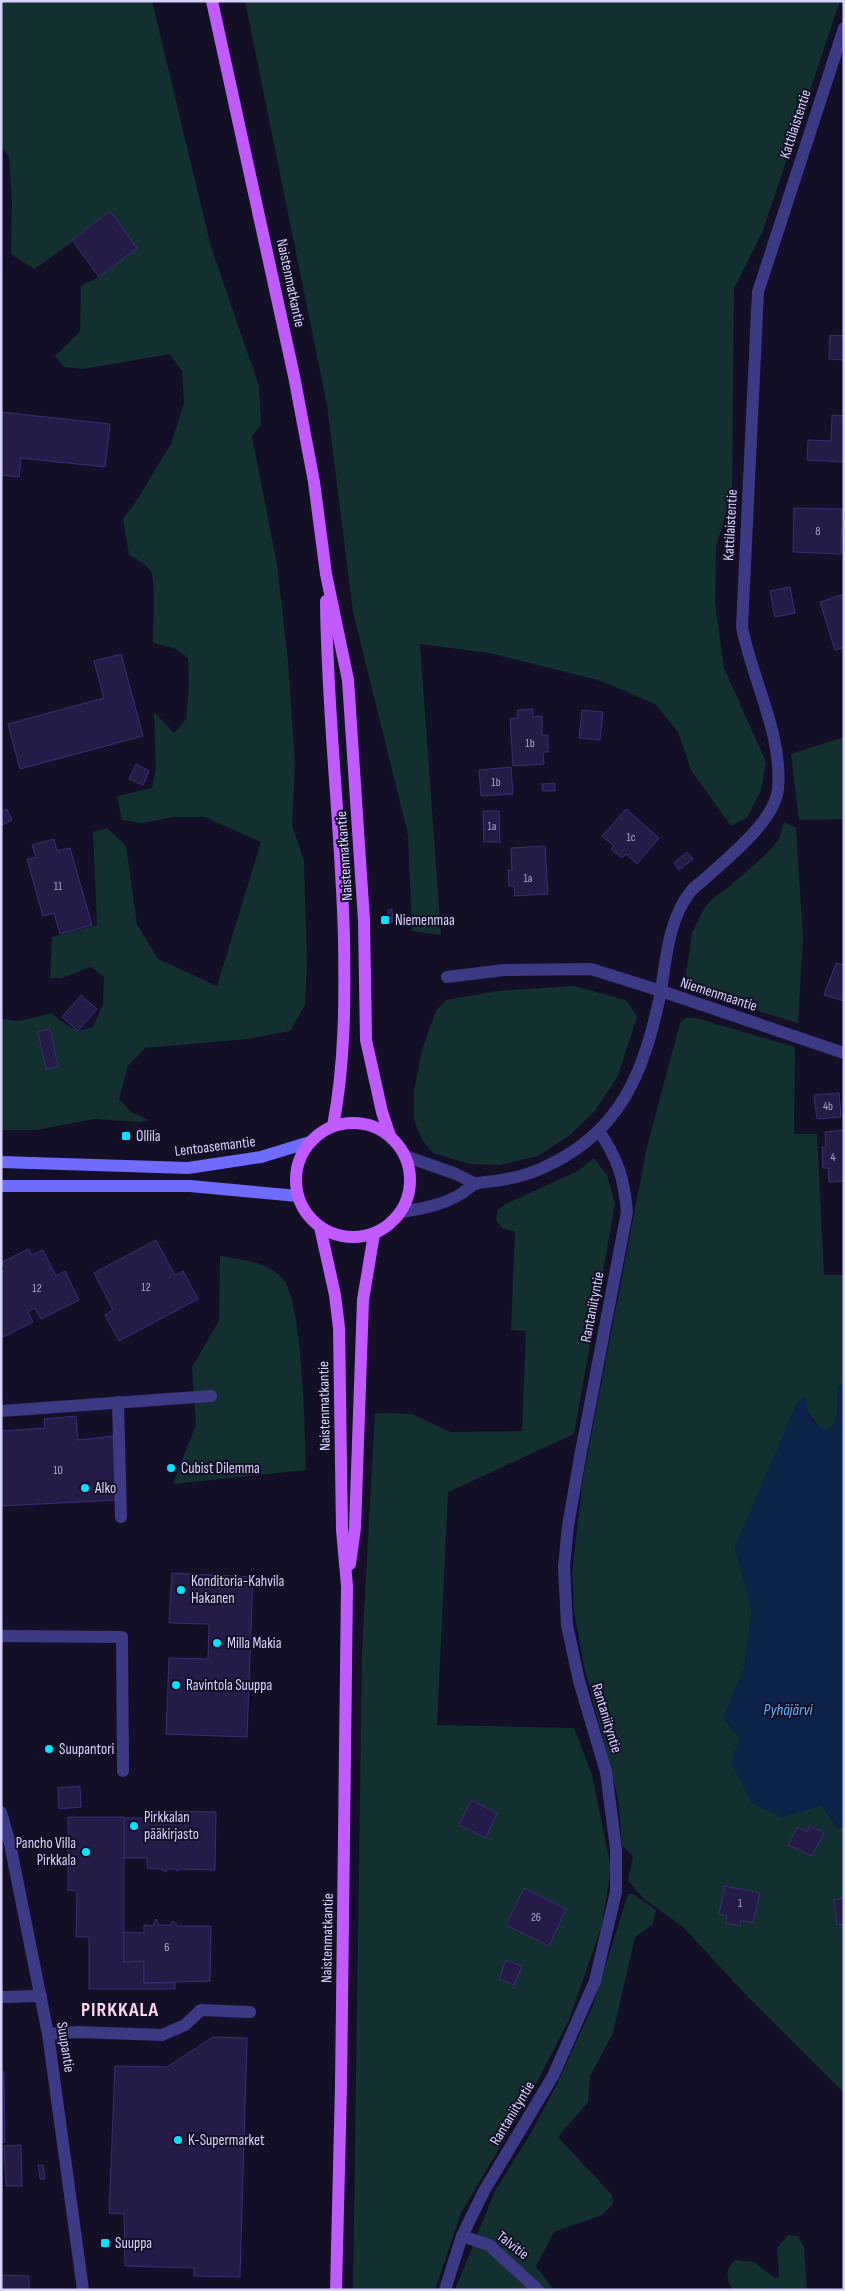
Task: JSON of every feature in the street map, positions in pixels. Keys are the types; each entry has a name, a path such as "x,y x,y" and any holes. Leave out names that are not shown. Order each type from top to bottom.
{"main road":[{"name":"Naistenmatkantie","path":"212,1 294,376 314,482 326,574 348,680 364,920 366,1040 390,1136"},
{"name":"Naistenmatkantie","path":"326,574 326,635 342,884 345,999 342,1076 333,1126"},
{"path":"351,1123 361,1123 381,1129 390,1136 405,1156 411,1183 401,1212 390,1224 374,1234 346,1237 320,1227 306,1213 296,1187 297,1168 310,1142 324,1130 333,1126 351,1123"},
{"name":"Lentoasemantie","path":"1,1162 188,1168 261,1157 310,1142"},
{"path":"1,1186 190,1186 298,1196"},
{"name":"Naistenmatkantie","path":"320,1227 335,1295 339,1328 342,1530 347,1586 341,2086 336,2290"},
{"name":"Naistenmatkantie","path":"347,1586 355,1528 363,1300 374,1234"}],"street":[{"name":"Kattilaistentie","path":"661,991 668,949 679,910 692,890 761,825 777,797 778,764 775,741 747,653 742,627 758,292 844,28"},
{"path":"447,976 504,970 590,969 661,991"},
{"name":"Niemenmaantie","path":"401,1212 458,1196 476,1184 501,1180 538,1170 576,1149 599,1131 618,1109 643,1063 654,1029 661,991 844,1053"},
{"name":"Rantaniityntie","path":"445,2290 462,2236 484,2191 553,2076 594,1981 616,1892 616,1849 606,1772 579,1681 567,1625 564,1567 568,1526 580,1457 627,1212 622,1171 612,1150 599,1131"},
{"path":"405,1156 476,1184"},
{"path":"1,1411 211,1396"},
{"path":"118,1402 121,1517"},
{"path":"1,1636 122,1637 123,1771"},
{"name":"Suupantie","path":"1,1812 10,1844 48,2034 79,2246 83,2290"},
{"path":"1,1997 41,1996"},
{"path":"48,2034 78,2032 162,2035 185,2025 201,2010 250,2012"},
{"name":"Talvitie","path":"462,2236 489,2244 538,2290"}],"green space":[{"path":"1,1 152,1 211,247 259,386 261,425 252,436 277,565 288,661 295,764 292,825 304,861 307,963 305,1005 290,1031 248,1039 145,1048 128,1066 119,1099 131,1112 149,1120 140,1122 94,1119 36,1130 1,1130 1,1019 20,1021 52,1013 59,1020 78,1031 93,1027 103,1004 104,977 91,967 62,978 50,978 52,937 97,925 93,832 107,828 126,846 137,924 158,959 217,986 261,842 204,817 174,817 142,823 122,820 117,796 152,788 156,769 154,712 174,733 186,719 189,685 188,658 176,649 153,643 153,577 147,567 129,555 123,519 171,444 184,403 182,371 170,354 83,369 64,367 55,356 80,331 81,286 99,277 137,248 110,212 54,256 34,269 11,254 12,202 9,157 1,146"},
{"path":"245,1 840,1 762,233 734,289 732,494 716,547 715,603 724,668 766,762 761,790 747,818 731,826 691,770 678,732 655,704 601,681 489,653 420,644 441,935 412,931 408,835 353,612 327,405"},
{"path":"844,737 844,819 799,820 791,754"},
{"path":"784,822 796,828 803,938 798,1023 695,992 687,987 685,981 692,933 705,907 713,898 729,887 765,855 779,839"},
{"path":"574,986 626,1000 637,1017 618,1076 594,1112 570,1135 538,1156 501,1165 470,1164 433,1153 422,1140 414,1120 414,1091 422,1050 436,1011 446,1000 498,991"},
{"path":"686,1018 696,1018 795,1047 794,1134 817,1134 824,1275 844,1275 844,1382 838,1387 837,1411 834,1422 827,1431 819,1427 806,1410 735,1547 752,1610 744,1670 723,1718 740,1739 731,1763 782,1816 822,1805 837,1828 844,1827 844,2093 749,1998 682,1926 644,1899 628,1881 633,1856 622,1845 618,1798 584,1666 574,1611 572,1571 583,1478 647,1147 680,1023"},
{"path":"594,1158 607,1175 615,1204 574,1434 448,1492 437,1725 574,1728 592,1775 611,1868 602,1925 569,2020 530,2096 461,2213 435,2290 353,2290 362,1651 375,1413 412,1414 450,1432 522,1431 526,1331 511,1330 515,1232 502,1228 496,1220 498,1210 505,1204 578,1171"},
{"path":"220,1256 254,1262 270,1268 283,1279 290,1292 299,1340 302,1370 306,1470 173,1484 196,1425 192,1367 219,1321"},
{"path":"628,1894 633,1894 656,1910 652,1925 635,1937 613,2033 590,2076 588,2102 558,2137 612,2195 613,2204 602,2215 554,2232 536,2266 554,2290 455,2290 495,2191 532,2131 557,2084 593,2005"},
{"path":"788,2235 798,2236 804,2247 807,2290 730,2290 732,2289 728,2270 735,2260 754,2262 776,2279 779,2275 777,2248"}],"water":[{"name":"Pyhäjärvi","path":"844,1382 844,1827 837,1828 822,1805 782,1817 752,1803 731,1763 740,1739 723,1718 744,1670 752,1610 735,1547 796,1405 805,1395 810,1417 817,1425 827,1431 836,1416 838,1387"}],"building":[{"path":"110,211 137,248 99,277 72,240"},
{"path":"830,335 844,336 844,360 829,359"},
{"path":"1,412 110,424 105,467 21,458 19,477 1,475"},
{"path":"832,415 844,416 844,462 807,460 808,440 831,441"},
{"path":"794,508 842,509 841,554 793,552"},
{"path":"790,587 795,613 775,617 770,591"},
{"path":"844,594 844,647 835,650 820,602"},
{"path":"121,654 143,736 20,769 8,724 104,698 94,661"},
{"path":"533,709 533,717 542,716 542,735 548,735 548,752 543,752 544,764 513,766 510,719 518,718 517,710"},
{"path":"582,710 603,712 600,740 579,738"},
{"path":"136,764 149,771 143,785 129,779"},
{"path":"511,767 513,794 481,796 479,770"},
{"path":"555,783 555,791 543,791 542,784"},
{"path":"7,809 12,820 2,825 1,812"},
{"path":"626,809 659,838 637,864 626,854 622,858 611,849 614,846 602,836"},
{"path":"483,811 499,811 500,842 484,842"},
{"path":"54,839 57,851 70,848 92,925 60,934 54,913 43,916 27,859 36,857 32,845"},
{"path":"545,846 548,894 515,896 514,886 509,886 508,870 512,870 511,848"},
{"path":"687,852 693,859 679,870 674,863"},
{"path":"392,909 393,922 388,922 388,910"},
{"path":"836,963 844,965 844,1001 824,995"},
{"path":"81,995 97,1009 78,1031 62,1017"},
{"path":"50,1029 58,1066 46,1069 38,1032"},
{"path":"839,1093 841,1117 817,1119 814,1095"},
{"path":"844,1130 844,1181 829,1182 828,1168 823,1168 822,1147 826,1147 825,1132"},
{"path":"156,1240 175,1275 183,1271 198,1299 119,1341 105,1315 113,1310 94,1273"},
{"path":"29,1249 32,1255 43,1250 56,1276 65,1271 79,1300 41,1319 35,1308 28,1312 33,1322 1,1338 1,1272 6,1270 2,1262"},
{"path":"76,1416 78,1440 113,1436 117,1500 1,1506 1,1431 45,1428 44,1419"},
{"path":"172,1573 253,1577 247,1737 166,1734 169,1658 208,1659 209,1624 169,1623"},
{"path":"80,1786 81,1807 59,1809 58,1788"},
{"path":"471,1800 497,1813 486,1838 459,1825"},
{"path":"149,1811 216,1812 215,1870 181,1869 177,1871 176,1869 167,1869 166,1872 160,1869 147,1868 147,1858 124,1858 124,1818 149,1818"},
{"path":"68,1817 124,1817 124,1962 144,1961 144,1983 175,1983 175,1989 89,1989 89,1937 76,1937 77,1891 68,1890"},
{"path":"810,1826 824,1833 812,1856 788,1845 798,1827 807,1832"},
{"path":"725,1886 760,1893 753,1923 741,1920 740,1926 726,1923 727,1916 719,1914"},
{"path":"524,1888 566,1909 549,1946 506,1925"},
{"path":"844,1898 844,1924 837,1925 834,1900"},
{"path":"156,1919 159,1925 170,1925 173,1921 178,1926 211,1926 210,1981 144,1983 144,1961 124,1962 124,1932 144,1933 144,1925 153,1926"},
{"path":"506,1960 522,1966 514,1985 499,1979"},
{"name":"K-Supermarket","path":"213,2037 247,2038 240,2277 194,2276 194,2268 125,2266 124,2214 109,2213 115,2066 167,2067"},
{"path":"1,2072 4,2072 5,2142 1,2143"},
{"path":"21,2145 22,2186 6,2186 4,2146"},
{"path":"38,2165 43,2165 45,2179 40,2179"},
{"path":"1,2275 29,2276 29,2290 1,2290"}],"place":[{"name":"Niemenmaa","path":"385,920"},
{"name":"Ollila","path":"126,1136"},
{"name":"Cubist Dilemma","path":"171,1468"},
{"name":"Alko","path":"85,1488"},
{"name":"Konditoria-Kahvila Hakanen","path":"181,1590"},
{"name":"Milla Makia","path":"217,1643"},
{"name":"Ravintola Suuppa","path":"176,1685"},
{"name":"Suupantori","path":"49,1749"},
{"name":"Pirkkalan pääkirjasto","path":"134,1826"},
{"name":"Pancho Villa Pirkkala","path":"86,1852"},
{"name":"K-Supermarket","path":"178,2140"},
{"name":"Suuppa","path":"105,2243"}],"district":[{"name":"PIRKKALA","path":"120,2009"}]}
